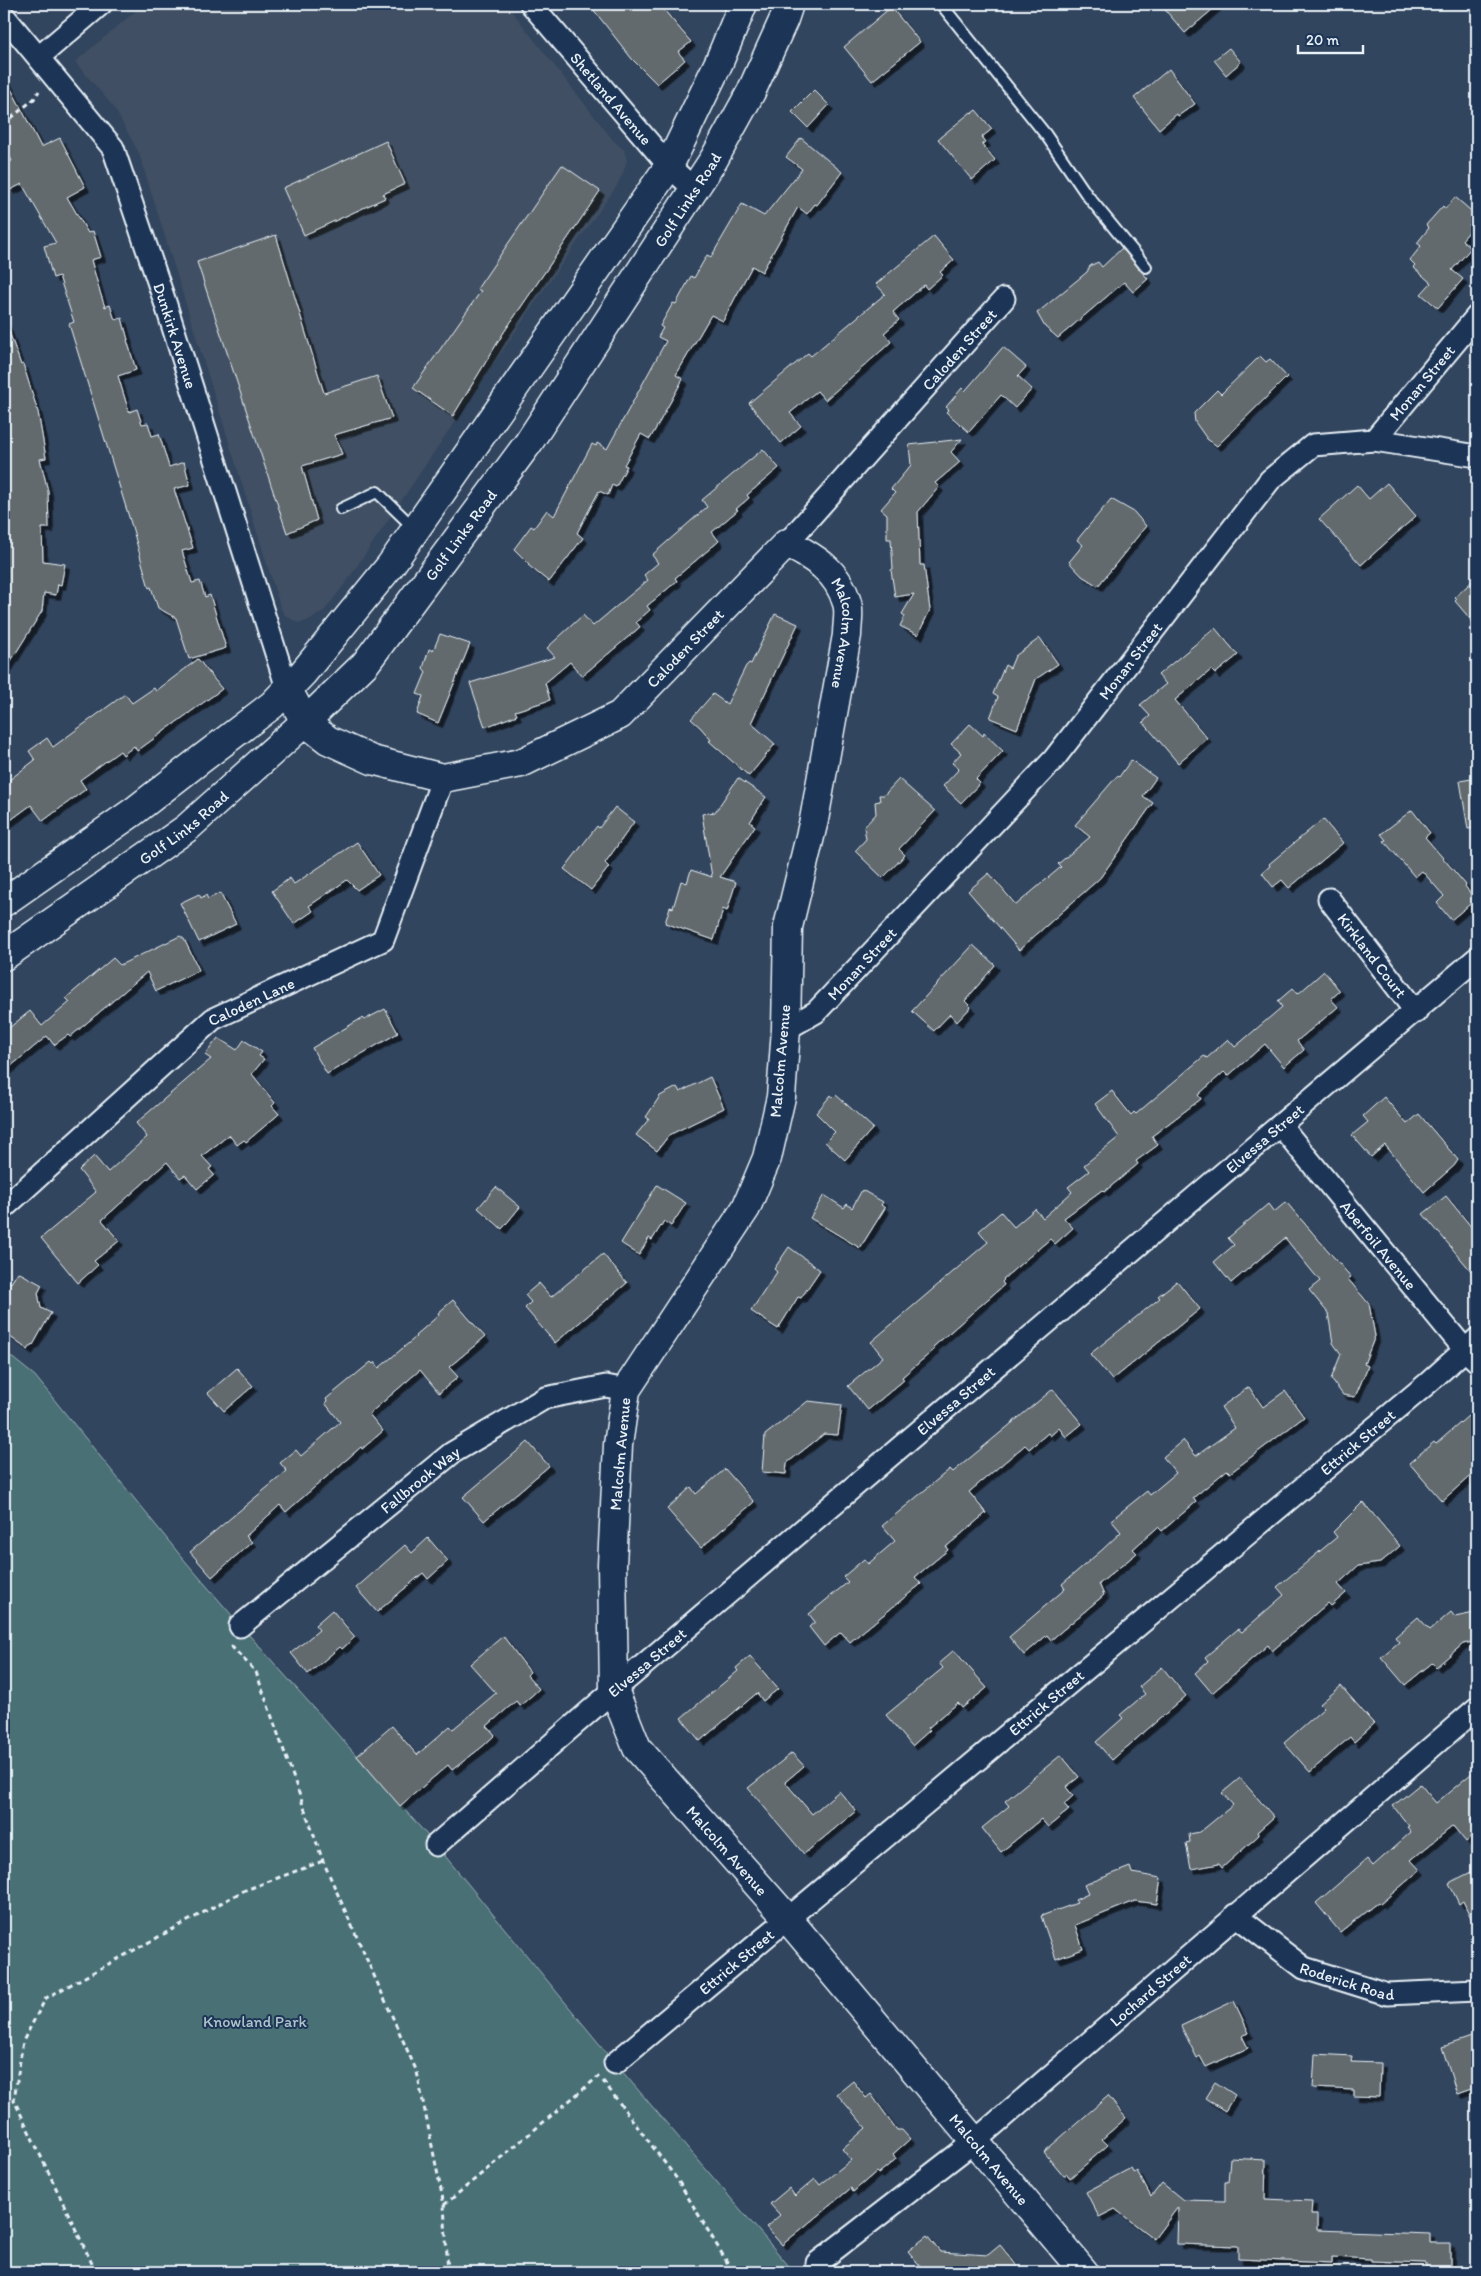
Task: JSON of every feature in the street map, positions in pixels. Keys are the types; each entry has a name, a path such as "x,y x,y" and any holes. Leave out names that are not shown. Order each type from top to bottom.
{"street":[{"path":"39,57 101,4"},
{"name":"Shetland Avenue","path":"531,4 669,166 694,189"},
{"name":"Golf Links Road","path":"4,902 140,806 257,717 303,673 390,566 416,530 669,166 719,62 743,4"},
{"name":"Golf Links Road","path":"4,956 187,828 305,722 365,664 529,442 714,159 751,92 790,9"},
{"name":"Dunkirk Avenue","path":"4,16 113,148 165,302 288,688"},
{"name":"Caloden Street","path":"288,688 305,722 328,740 372,760 443,778 521,764 620,715 787,543 1004,299"},
{"name":"Monan Street","path":"786,1029 816,1012 1054,759 1270,480 1313,445 1374,440 1477,316"},
{"path":"1374,440 1477,456"},
{"name":"Malcolm Avenue","path":"787,543 812,556 836,577 848,604 848,612 847,635 814,820 788,928 786,1029 780,1097 769,1150 746,1208 626,1390 618,1445 612,1565 614,1690 637,1748 787,1918 1084,2272"},
{"name":"Caloden Lane","path":"8,1204 213,1019 383,940 443,778"},
{"name":"Kirkland Court","path":"1329,899 1416,1012"},
{"name":"Elvessa Street","path":"436,1845 614,1690 1416,1012 1477,958"},
{"name":"Aberfoil Avenue","path":"1281,1126 1473,1350"},
{"name":"Ettrick Street","path":"607,2069 1428,1383 1473,1350"},
{"name":"Fallbrook Way","path":"240,1626 452,1453 546,1398 606,1386 626,1390"},
{"name":"Lochard Street","path":"817,2263 975,2141 1477,1708"},
{"name":"Roderick Road","path":"1235,1915 1304,1968 1387,1994 1477,1990"}],"lane":[{"path":"941,4 1046,134 1087,195 1146,267"},
{"path":"341,509 377,492 416,530"}],"path":[{"path":"240,1626 226,1640 256,1672 323,1861 418,2072 444,2205 448,2272"},
{"path":"96,2272 14,2100 23,2041 46,1998 243,1891 323,1861"},
{"path":"444,2205 607,2069 641,2128 677,2179 734,2272"}],"shaded area":[{"path":"144,4 506,4 613,140 624,150 627,160 616,187 549,282 347,581 324,611 307,621 298,623 285,615 281,609 139,153 113,106 75,62"}],"green space":[{"name":"Knowland Park","path":"4,1351 35,1376 180,1555 436,1845 615,2063 794,2272 4,2272"}],"building":[{"path":"589,4 659,4 691,42 678,52 685,60 657,84 632,59"},
{"path":"1160,4 1219,4 1185,33"},
{"path":"891,7 920,42 872,81 844,47"},
{"path":"1229,48 1241,62 1226,75 1214,60"},
{"path":"1169,69 1195,104 1178,116 1177,114 1159,129 1134,98"},
{"path":"4,75 41,147 60,138 85,187 67,197 88,233 93,231 101,257 91,260 105,307 110,305 115,320 122,318 136,370 118,376 129,412 137,409 142,424 148,423 152,436 159,434 169,467 184,462 190,485 174,489 193,548 182,551 192,583 200,581 205,597 210,595 226,648 189,659 176,618 158,608 151,587 149,588 133,530 69,324 74,322 59,276 53,278 44,246 56,243 22,184 10,190 4,176 4,166 12,161 4,145"},
{"path":"814,90 829,105 808,128 792,112"},
{"path":"976,110 992,129 982,137 986,142 982,144 995,160 972,180 938,139"},
{"path":"801,138 842,172 817,205 815,204 807,214 798,207 762,272 752,266 723,321 711,315 676,375 683,379 650,439 641,434 624,465 627,466 616,487 612,485 608,495 599,491 577,533 583,538 549,582 528,565 514,549 531,526 534,528 547,510 554,516 592,444 596,446 597,443 607,449 666,341 658,337 663,328 660,326 673,303 676,304 691,276 694,278 707,255 711,257 742,204 764,216 802,169 786,157"},
{"path":"386,141 405,184 383,194 385,198 304,235 283,188"},
{"path":"562,165 600,191 504,332 453,416 413,388 481,291 477,289"},
{"path":"1455,197 1477,216 1469,226 1472,228 1462,240 1471,248 1452,270 1463,279 1438,308 1421,294 1431,283 1413,267 1415,265 1410,260 1421,246 1417,243 1429,228 1426,225 1443,206 1445,209"},
{"path":"276,235 324,393 377,376 392,418 334,435 342,454 302,466 317,520 287,533 197,262"},
{"path":"934,236 954,260 940,272 943,275 927,289 924,285 893,312 899,320 884,333 891,342 825,400 817,391 790,413 801,426 781,443 749,403 808,353 811,356 885,294 876,284"},
{"path":"1122,248 1148,279 1133,292 1124,282 1058,338 1045,327 1037,313 1087,272 1090,266 1098,262 1102,267"},
{"path":"4,323 6,323 21,365 23,364 38,412 46,458 40,459 48,491 49,528 42,528 43,561 65,564 61,585 58,584 56,595 44,593 42,611 4,672"},
{"path":"1003,347 1026,367 1018,376 1032,389 1015,408 1001,395 969,432 946,412 949,409 946,407 962,388 965,391"},
{"path":"1260,356 1266,362 1270,359 1287,377 1217,446 1207,439 1195,422 1194,413 1217,390 1221,394"},
{"path":"962,439 951,452 960,462 935,483 939,487 918,512 920,565 924,565 930,610 918,635 900,626 905,616 902,614 914,594 895,597 891,570 893,569 891,539 887,539 887,514 881,509 895,493 891,489 911,465 909,445"},
{"path":"763,449 779,468 747,495 749,498 736,509 738,510 712,532 719,541 675,578 677,581 647,606 650,610 636,622 640,627 582,676 570,662 545,683 550,700 515,711 517,715 485,727 470,683 555,657 547,648 583,615 593,626 648,580 644,575 658,563 652,555 707,507 702,500"},
{"path":"1387,483 1416,516 1361,565 1319,519 1357,485 1369,499"},
{"path":"1111,499 1134,512 1146,526 1098,586 1082,576 1069,562 1083,545 1077,540"},
{"path":"1477,577 1477,627 1455,601 1457,599 1455,597"},
{"path":"775,614 798,624 751,723 775,744 749,776 709,741 711,740 691,719 713,694 727,704 746,666 749,663 751,664"},
{"path":"1215,628 1238,655 1215,674 1211,670 1175,700 1207,738 1178,763 1143,722 1150,716 1140,705 1166,684 1158,675"},
{"path":"440,634 470,644 438,723 417,714 423,696 417,694 426,672 423,668 429,649 433,651"},
{"path":"1040,638 1058,664 1036,679 1017,729 990,718 998,697 993,694 1005,665 1010,668 1015,656"},
{"path":"198,659 222,689 137,751 134,746 123,755 120,751 80,780 86,789 43,821 31,805 4,825 4,784 35,760 29,751 47,738 53,747 125,694 132,703 154,688 156,691"},
{"path":"970,724 983,736 984,733 1003,751 976,779 980,783 961,803 943,786 959,769 952,763 961,753 951,744"},
{"path":"1131,760 1156,778 1143,796 1153,803 1100,878 1019,950 968,891 989,873 1016,905 1061,867 1058,864 1090,837 1075,825 1117,776 1119,777"},
{"path":"738,778 766,797 750,822 755,826 720,877 736,882 727,911 723,909 714,940 665,923 670,907 673,908 681,881 687,883 691,870 712,877 702,814 715,812"},
{"path":"1477,778 1477,828 1468,829 1460,781"},
{"path":"899,779 935,811 899,849 905,855 883,878 855,851 866,839 864,827 876,814 875,802 880,801 879,795 884,795"},
{"path":"615,807 634,822 605,863 609,867 591,890 564,869 597,826 599,828"},
{"path":"1412,810 1430,833 1425,837 1466,885 1475,900 1451,920 1437,903 1444,896 1422,871 1415,877 1384,841 1386,840 1381,834"},
{"path":"1323,819 1343,843 1289,888 1282,880 1273,887 1262,873 1270,866 1269,864"},
{"path":"357,842 379,875 357,890 347,880 309,906 313,911 294,924 272,891 290,878 294,884"},
{"path":"220,893 236,924 199,942 180,903 199,894 201,898 206,895 208,899"},
{"path":"180,936 184,939 199,970 156,991 147,972 70,1037 68,1035 54,1045 47,1036 4,1072 4,1032 30,1011 42,1026 70,1002 66,998 113,958 120,965"},
{"path":"973,945 995,965 965,1001 971,1007 957,1022 950,1014 934,1031 912,1011"},
{"path":"1324,971 1340,991 1331,999 1338,1007 1297,1041 1304,1050 1284,1067 1265,1044 1228,1076 1224,1072 1198,1095 1201,1099 1152,1136 1158,1145 1136,1161 1138,1164 1104,1192 1102,1190 1064,1218 1073,1228 1055,1244 1050,1239 1003,1279 1004,1285 933,1347 935,1349 902,1377 904,1380 868,1410 848,1386 883,1357 871,1342 988,1242 979,1231 1001,1212 1014,1227 1035,1209 1043,1218 1072,1192 1068,1187 1089,1171 1084,1165 1119,1137 1095,1104 1112,1091 1131,1115 1134,1112 1136,1114 1204,1056 1207,1058 1228,1039 1235,1047 1282,1007 1278,1001 1293,988 1298,994"},
{"path":"385,1009 398,1033 327,1074 312,1048 362,1018 364,1020"},
{"path":"218,1038 237,1050 244,1040 262,1052 259,1056 264,1059 252,1074 275,1103 272,1106 279,1114 246,1142 244,1140 237,1145 229,1135 202,1156 212,1167 209,1169 214,1175 197,1189 185,1175 180,1178 167,1162 102,1220 119,1241 94,1261 98,1265 78,1283 41,1238 96,1192 79,1170 94,1156 108,1172 147,1137 136,1123 211,1059 205,1055"},
{"path":"710,1077 724,1108 669,1135 657,1151 636,1135 649,1119 646,1117 660,1096 677,1087 680,1092"},
{"path":"831,1095 833,1098 836,1095 873,1128 845,1160 825,1142 835,1132 816,1113"},
{"path":"1384,1097 1407,1124 1419,1114 1458,1160 1454,1166 1424,1192 1385,1145 1371,1157 1352,1135 1368,1122 1363,1116"},
{"path":"657,1185 686,1203 671,1226 664,1221 652,1240 649,1238 639,1255 621,1243"},
{"path":"496,1187 520,1207 502,1229 478,1208"},
{"path":"862,1190 883,1202 881,1205 885,1208 860,1248 810,1218 824,1195 844,1208 847,1204 852,1208"},
{"path":"1446,1196 1477,1234 1477,1278 1423,1214"},
{"path":"1286,1202 1351,1277 1348,1279 1369,1304 1375,1336 1364,1364 1368,1366 1355,1397 1343,1395 1331,1379 1341,1354 1333,1343 1328,1313 1309,1290 1320,1281 1285,1238 1231,1283 1214,1262 1234,1245 1228,1238 1268,1204 1274,1212"},
{"path":"789,1247 820,1270 801,1298 798,1297 778,1329 751,1311 777,1272 774,1269"},
{"path":"603,1254 627,1283 555,1343 525,1308 531,1302 525,1295 539,1283 551,1297"},
{"path":"18,1272 42,1285 38,1293 41,1308 51,1313 33,1345 28,1350 9,1336 4,1315 4,1279 11,1283"},
{"path":"1177,1281 1200,1309 1112,1380 1090,1354 1160,1298 1158,1296"},
{"path":"453,1300 485,1337 449,1367 458,1377 439,1393 420,1370 369,1414 383,1431 362,1449 361,1447 286,1512 280,1505 246,1536 252,1542 212,1577 190,1552 287,1471 280,1463 296,1450 301,1456 340,1422 325,1403 326,1399 371,1362 373,1364 375,1362 379,1368 416,1337"},
{"path":"237,1368 253,1386 224,1411 208,1393"},
{"path":"1249,1387 1263,1407 1285,1391 1304,1417 1230,1473 1227,1470 1193,1498 1196,1502 1162,1531 1158,1527 1133,1549 1137,1553 1099,1584 1104,1595 1051,1640 1047,1635 1024,1655 1009,1637 1065,1589 1062,1584 1121,1532 1111,1520 1147,1491 1150,1495 1176,1473 1163,1457 1183,1440 1196,1456 1235,1428 1221,1407"},
{"path":"1053,1389 1082,1424 1066,1437 1059,1428 1050,1436 1048,1433 1029,1449 1025,1445 969,1492 986,1513 946,1547 948,1550 915,1577 921,1584 850,1642 841,1632 824,1646 809,1627 815,1622 809,1614 848,1582 843,1577 864,1559 868,1564 895,1541 882,1526 950,1469 953,1472"},
{"path":"808,1401 842,1405 838,1435 824,1434 787,1463 786,1474 762,1472 765,1435"},
{"path":"1468,1416 1477,1426 1477,1470 1442,1501 1409,1463 1434,1442 1436,1444"},
{"path":"528,1442 549,1466 484,1521 463,1497"},
{"path":"725,1469 754,1502 701,1548 667,1509 691,1487 696,1494"},
{"path":"1363,1502 1400,1546 1380,1563 1358,1566 1338,1584 1346,1593 1331,1606 1328,1603 1272,1651 1268,1645 1212,1693 1195,1673 1208,1661 1205,1657 1238,1629 1242,1632 1284,1595 1277,1587 1337,1537 1333,1532"},
{"path":"428,1538 448,1561 428,1579 423,1573 377,1612 356,1588 405,1545 412,1553"},
{"path":"332,1610 355,1637 308,1674 291,1653 319,1630 315,1625"},
{"path":"1451,1612 1455,1617 1474,1613 1477,1641 1463,1644 1436,1667 1432,1663 1405,1685 1381,1657 1399,1642 1395,1637 1418,1617 1430,1630"},
{"path":"503,1636 530,1672 527,1675 539,1689 520,1706 516,1701 487,1726 495,1735 482,1747 452,1770 448,1765 400,1806 357,1756 392,1726 417,1755 450,1726 453,1729 496,1693 470,1664"},
{"path":"954,1650 987,1688 962,1708 958,1703 928,1728 930,1730 912,1746 886,1715 943,1668 939,1663"},
{"path":"750,1656 778,1689 763,1701 757,1693 700,1741 681,1718 738,1671 736,1668"},
{"path":"1162,1667 1186,1696 1112,1760 1096,1742 1123,1718 1120,1715 1145,1694 1139,1687"},
{"path":"1341,1686 1374,1724 1354,1742 1350,1737 1310,1772 1284,1743 1324,1708 1320,1704"},
{"path":"792,1753 804,1766 785,1782 812,1814 839,1791 856,1811 804,1854 748,1788"},
{"path":"1061,1755 1079,1777 1066,1787 1073,1796 1064,1804 1069,1810 1048,1827 1041,1819 1001,1852 982,1828 1009,1806 1005,1801"},
{"path":"1477,1769 1477,1813 1470,1819 1477,1828 1477,1832 1466,1842 1453,1826 1411,1860 1420,1870 1380,1904 1378,1902 1340,1932 1316,1903 1367,1859 1373,1866 1411,1832 1407,1827 1409,1826 1393,1806 1420,1784 1436,1803"},
{"path":"1240,1778 1274,1817 1257,1832 1259,1835 1222,1868 1219,1864 1191,1869 1186,1843 1190,1842 1189,1834 1200,1832 1233,1805 1222,1793"},
{"path":"1130,1867 1132,1873 1161,1878 1157,1904 1135,1901 1075,1925 1083,1949 1056,1959 1041,1916 1077,1903 1075,1900 1088,1894 1084,1885"},
{"path":"1477,1869 1477,1931 1463,1901 1459,1904 1449,1883"},
{"path":"1234,2001 1249,2033 1242,2036 1248,2048 1206,2067 1200,2056 1197,2058 1181,2026"},
{"path":"1477,2035 1477,2087 1457,2094 1442,2047"},
{"path":"1315,2054 1352,2056 1351,2062 1380,2063 1379,2097 1354,2096 1354,2090 1313,2088"},
{"path":"853,2081 866,2098 871,2094 897,2130 902,2130 910,2139 893,2154 896,2159 878,2174 876,2172 853,2192 851,2188 782,2245 766,2227 780,2215 770,2204 789,2188 795,2196 815,2179 820,2185 851,2160 842,2149 866,2128 837,2094"},
{"path":"1215,2082 1235,2095 1225,2111 1205,2098"},
{"path":"1108,2096 1126,2118 1102,2139 1108,2145 1070,2178 1067,2174 1064,2176 1044,2152"},
{"path":"1230,2158 1266,2160 1265,2199 1312,2201 1311,2215 1317,2215 1317,2230 1430,2234 1430,2243 1450,2243 1450,2269 1426,2268 1426,2263 1371,2261 1371,2259 1332,2257 1332,2263 1238,2259 1238,2246 1177,2244 1178,2207 1154,2239 1115,2209 1099,2217 1086,2192 1131,2168 1134,2173 1137,2171 1151,2197 1162,2183 1183,2200 1225,2201 1225,2182 1228,2182"},
{"path":"927,2236 940,2252 988,2255 1000,2245 1022,2272 925,2272 908,2251"}]}
